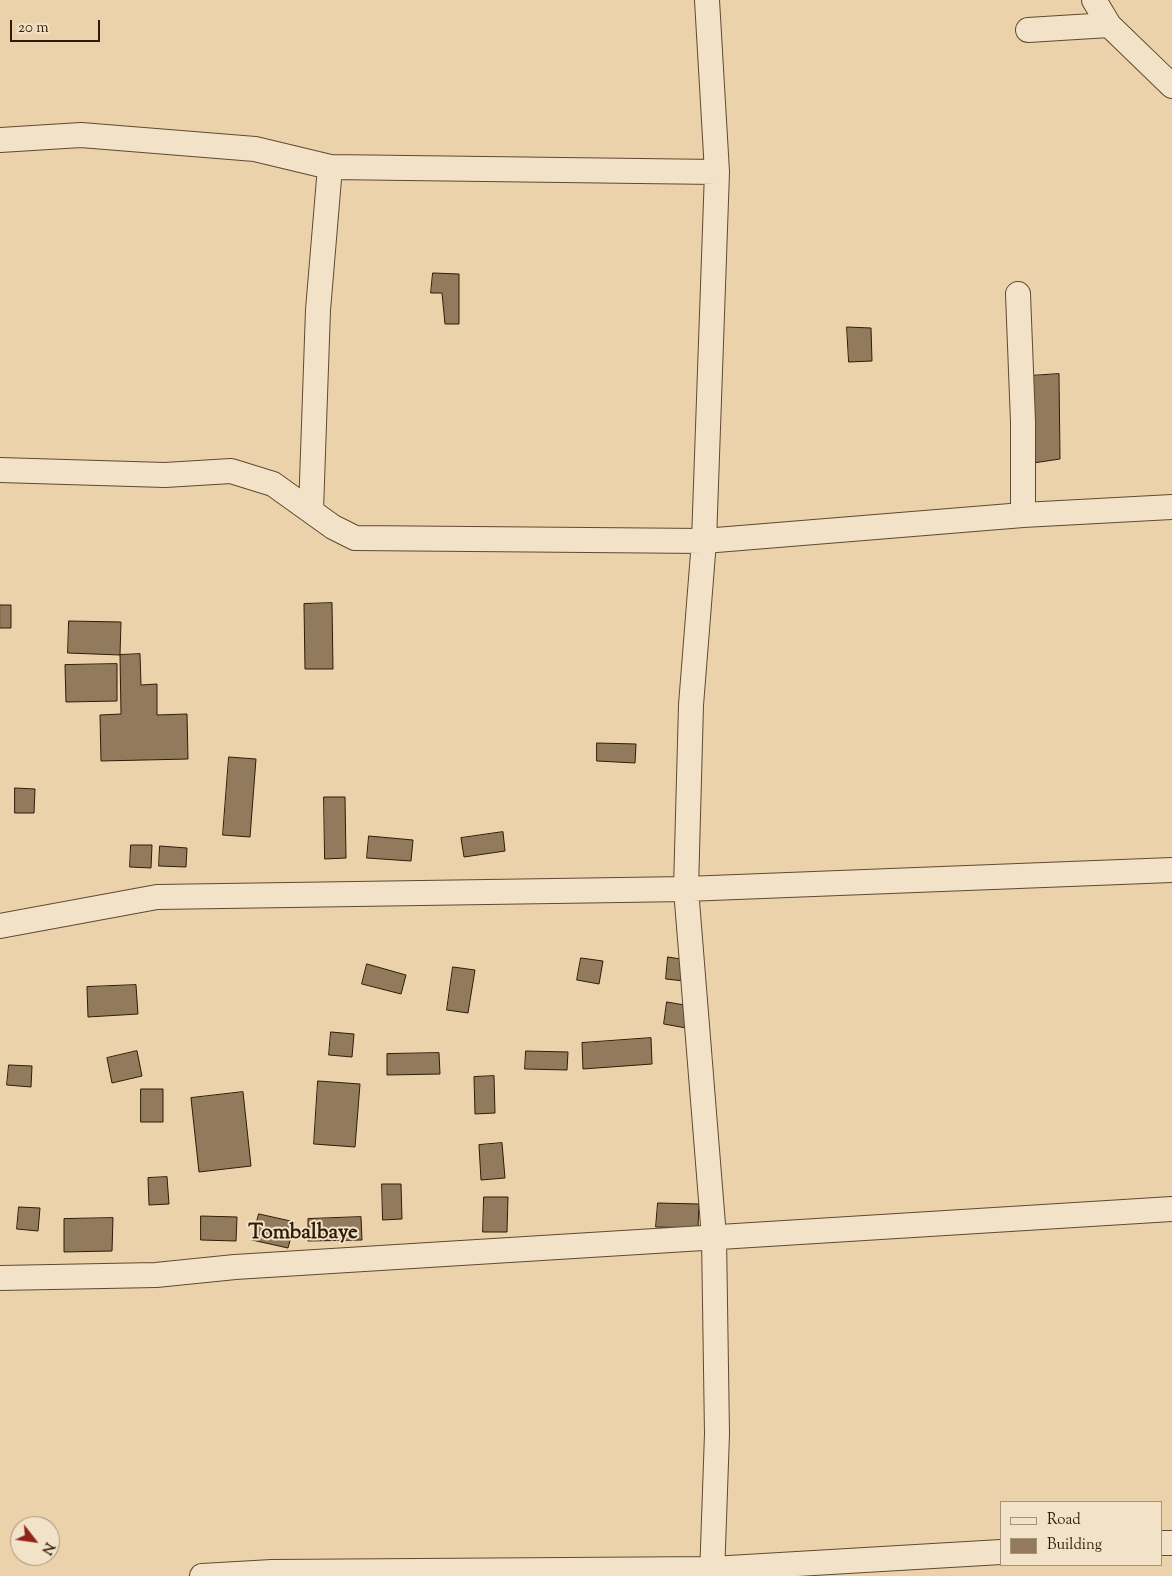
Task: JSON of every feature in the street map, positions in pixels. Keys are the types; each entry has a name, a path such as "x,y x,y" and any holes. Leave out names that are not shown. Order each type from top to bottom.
{"street":[{"path":"707,0 717,172 704,540 691,705 686,889 714,1237 717,1434 712,1572"},
{"path":"1094,0 1109,25 1172,86"},
{"path":"1028,30 1109,25"},
{"path":"0,140 81,135 236,147 255,149 330,167 717,172"},
{"path":"311,510 318,310 330,167"},
{"path":"1018,294 1023,422 1023,515"},
{"path":"0,470 165,475 232,471 272,484 333,527 355,538 704,540 1023,515 1172,508"},
{"path":"0,926 157,897 686,889 1172,870"},
{"path":"0,1278 156,1275 234,1267 1172,1209"},
{"path":"202,1576 272,1572 712,1572 1000,1552"}],"building":[{"path":"433,273 459,274 459,324 445,324 442,293 431,293"},
{"path":"847,327 871,328 872,361 849,362"},
{"path":"1059,374 1060,459 1033,463 1029,376"},
{"path":"332,603 333,669 305,669 304,604"},
{"path":"0,605 11,605 11,628 0,628"},
{"path":"69,621 121,622 120,655 68,653"},
{"path":"140,654 141,685 157,684 157,715 187,714 188,759 101,761 100,715 121,714 120,655"},
{"path":"117,664 117,701 66,702 65,665"},
{"path":"597,743 636,744 635,763 597,761"},
{"path":"229,757 256,759 250,837 223,835"},
{"path":"15,788 35,789 34,813 15,813"},
{"path":"324,797 345,797 346,858 325,859"},
{"path":"503,832 505,851 464,857 461,838"},
{"path":"369,836 413,840 411,861 367,858"},
{"path":"131,845 152,845 151,868 130,867"},
{"path":"160,846 187,848 186,867 159,866"},
{"path":"668,957 687,960 684,981 666,979"},
{"path":"581,958 603,961 599,984 577,980"},
{"path":"367,964 406,975 401,994 362,984"},
{"path":"453,967 475,970 468,1013 447,1010"},
{"path":"136,985 138,1014 88,1017 87,987"},
{"path":"667,1002 690,1006 686,1028 664,1024"},
{"path":"331,1032 354,1034 352,1057 329,1055"},
{"path":"651,1038 652,1064 583,1069 582,1043"},
{"path":"137,1051 142,1076 112,1083 107,1058"},
{"path":"526,1051 568,1052 567,1070 525,1069"},
{"path":"439,1053 440,1074 387,1075 387,1054"},
{"path":"9,1065 32,1066 31,1087 7,1085"},
{"path":"494,1076 495,1113 475,1114 474,1077"},
{"path":"318,1081 360,1084 355,1147 314,1144"},
{"path":"141,1089 163,1089 163,1122 141,1122"},
{"path":"243,1092 251,1166 199,1172 191,1098"},
{"path":"502,1143 505,1178 481,1180 479,1145"},
{"path":"167,1177 169,1204 149,1205 148,1178"},
{"path":"382,1184 401,1184 402,1219 383,1220"},
{"path":"484,1197 508,1197 507,1232 483,1232"},
{"path":"658,1203 699,1204 698,1228 656,1227"},
{"path":"19,1207 40,1208 38,1231 17,1229"},
{"path":"259,1214 295,1222 288,1248 252,1240"},
{"path":"201,1216 237,1217 236,1241 201,1240"},
{"path":"361,1217 362,1240 308,1241 308,1219"},
{"path":"113,1218 112,1251 64,1252 64,1219"}],"district":[{"name":"Tombalbaye","path":"303,1234"}]}
